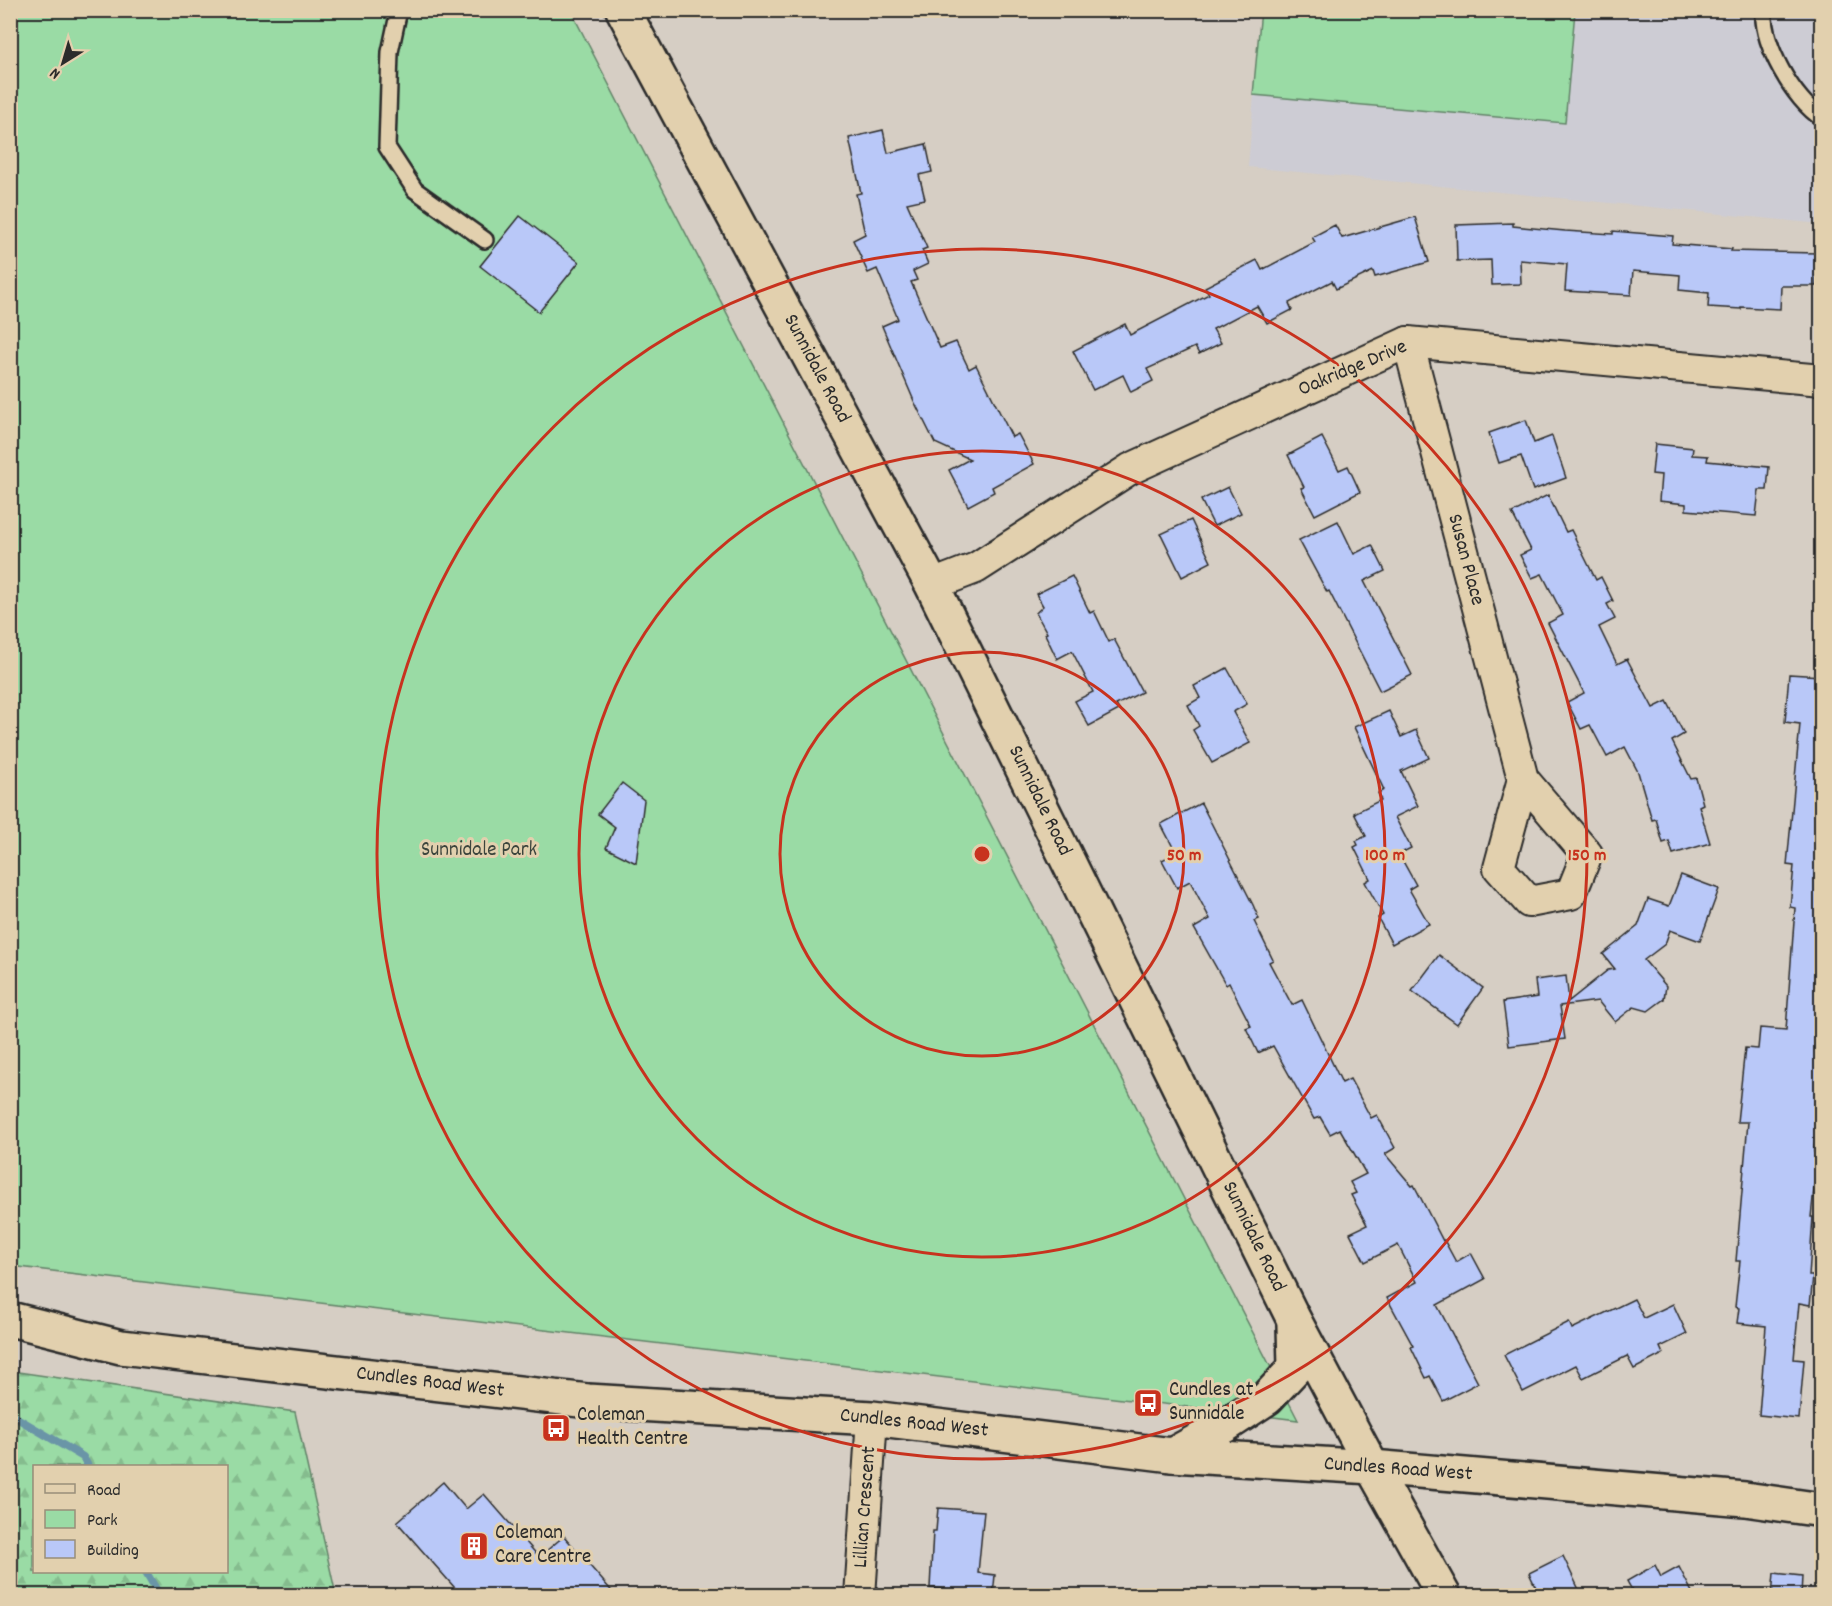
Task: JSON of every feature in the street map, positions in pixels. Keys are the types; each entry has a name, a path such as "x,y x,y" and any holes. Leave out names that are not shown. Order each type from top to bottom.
{"main road":[{"name":"Sunnidale Road","path":"623,10 932,585 1294,1320 1444,1596"},
{"name":"Cundles Road West","path":"10,1319 121,1347 588,1401 872,1418 1172,1455 1372,1467 1745,1499 1821,1510"},
{"path":"1172,1455 1226,1425 1267,1398 1295,1368 1294,1320"}],"street":[{"name":"Oakridge Drive","path":"932,585 976,568 1130,469 1408,342 1821,380"},
{"name":"Susan Place","path":"1408,342 1523,779"},
{"name":"Lillian Crescent","path":"860,1596 872,1418"}],"lane":[{"path":"399,10 390,52 387,147 415,190 485,240"},
{"path":"1764,10 1770,48 1789,83 1821,118"}],"shaded area":[{"path":"1261,11 1821,11 1821,224 1248,167"}],"green space":[{"path":"1261,10 1575,11 1565,123 1253,95"},
{"name":"Sunnidale Park","path":"11,11 571,11 1298,1420 11,1266"},
{"path":"11,1371 295,1412 336,1595 11,1595"}],"building":[{"path":"883,130 888,153 926,144 932,172 919,175 925,199 907,203 927,248 922,250 928,264 913,271 917,280 911,282 940,348 956,342 969,369 976,365 1012,437 1018,434 1034,464 992,487 994,492 968,506 949,470 970,459 935,443 882,326 898,319 877,269 868,273 853,240 865,234 856,194 861,193 849,138"},
{"path":"520,216 579,262 539,312 480,266"},
{"path":"1415,217 1429,262 1375,277 1373,271 1336,289 1332,281 1289,303 1292,310 1267,323 1257,306 1213,329 1221,343 1199,354 1195,347 1147,369 1153,381 1131,392 1123,375 1093,390 1073,351 1125,324 1130,335 1209,294 1205,287 1257,260 1262,270 1315,242 1312,237 1335,225 1342,238"},
{"path":"1513,223 1513,226 1565,231 1613,234 1613,231 1673,236 1672,244 1732,249 1731,251 1817,253 1816,286 1781,286 1780,309 1708,307 1709,293 1679,290 1680,275 1633,271 1631,295 1565,291 1567,264 1520,260 1521,284 1492,285 1491,260 1457,261 1456,225"},
{"path":"1526,420 1534,443 1552,436 1566,478 1533,490 1521,456 1499,463 1489,433"},
{"path":"1322,437 1339,470 1348,466 1360,492 1315,515 1288,455"},
{"path":"1655,444 1693,448 1692,455 1708,456 1707,461 1769,467 1767,490 1759,490 1756,516 1686,510 1686,504 1659,501 1661,475 1652,474"},
{"path":"1228,487 1241,513 1214,526 1201,500"},
{"path":"1548,495 1566,532 1571,530 1596,580 1601,577 1613,601 1607,604 1615,619 1599,627 1617,664 1627,659 1653,708 1667,701 1684,734 1672,741 1691,779 1696,778 1703,804 1699,806 1710,843 1673,854 1669,841 1663,843 1656,819 1652,820 1638,772 1625,747 1607,757 1590,725 1581,729 1567,702 1584,693 1548,623 1563,615 1542,574 1532,578 1520,555 1531,550 1512,513"},
{"path":"1191,520 1211,562 1182,577 1161,534"},
{"path":"1338,521 1354,554 1372,545 1385,571 1364,581 1412,675 1380,691 1329,591 1327,592 1299,540"},
{"path":"1072,576 1090,613 1094,611 1109,642 1114,639 1142,692 1116,705 1119,710 1089,726 1075,701 1093,692 1072,651 1057,659 1036,613 1043,606 1036,594"},
{"path":"1227,668 1247,704 1233,712 1250,743 1212,763 1193,730 1199,726 1188,705 1200,698 1194,686"},
{"path":"1789,674 1821,676 1821,1055 1814,1152 1818,1153 1811,1217 1813,1217 1809,1276 1813,1276 1810,1305 1799,1303 1794,1359 1804,1360 1799,1419 1759,1415 1766,1326 1737,1323 1739,1308 1735,1307 1740,1261 1736,1261 1748,1122 1737,1122 1745,1048 1758,1049 1760,1028 1786,1030 1795,908 1790,907 1794,866 1787,865 1800,724 1785,722"},
{"path":"1389,711 1401,737 1416,730 1429,758 1401,771 1418,806 1395,817 1411,848 1399,854 1416,885 1409,889 1429,924 1392,944 1378,918 1383,915 1365,882 1370,879 1354,847 1358,845 1356,841 1366,836 1354,813 1381,800 1378,793 1384,790 1354,727"},
{"path":"622,783 644,800 636,863 606,848 615,827 598,814"},
{"path":"1201,803 1253,905 1259,919 1254,921 1273,960 1269,962 1292,1005 1302,1000 1342,1083 1350,1079 1371,1118 1377,1115 1395,1148 1385,1154 1412,1186 1414,1185 1456,1262 1471,1253 1485,1279 1437,1305 1478,1383 1443,1401 1430,1376 1426,1378 1411,1347 1413,1346 1387,1298 1417,1282 1398,1245 1365,1262 1350,1233 1367,1225 1351,1195 1356,1193 1350,1182 1366,1174 1340,1129 1330,1134 1320,1117 1314,1119 1273,1046 1258,1053 1246,1028 1251,1026 1229,983 1226,985 1194,928 1210,919 1190,881 1177,888 1162,860 1176,853 1161,824"},
{"path":"1681,875 1719,889 1700,941 1670,930 1665,944 1644,960 1666,986 1664,999 1648,1011 1634,1007 1615,1022 1598,1001 1560,1006 1565,1039 1509,1046 1503,1002 1537,997 1535,980 1566,976 1569,1001 1608,970 1615,969 1603,954 1638,926 1648,899 1669,906"},
{"path":"1439,955 1483,988 1457,1024 1412,991"},
{"path":"1634,1299 1644,1318 1673,1304 1687,1334 1660,1347 1663,1354 1634,1369 1627,1356 1583,1378 1576,1365 1523,1392 1504,1355 1569,1322 1572,1329"},
{"name":"Coleman Care Centre","path":"443,1482 466,1509 484,1494 539,1557 564,1536 616,1596 462,1596 397,1522"},
{"path":"938,1508 984,1511 978,1573 995,1575 993,1596 943,1596 944,1589 930,1588 933,1531 936,1531"},
{"path":"1563,1556 1582,1596 1540,1596 1529,1573"},
{"path":"1655,1565 1661,1577 1679,1567 1694,1596 1627,1596 1633,1592 1627,1581"},
{"path":"1774,1573 1802,1576 1801,1596 1772,1596"}],"waterway":[{"path":"10,1414 83,1457 87,1465"},
{"path":"147,1573 160,1596"}],"place":[{"name":"Cundles at Sunnidale","path":"1148,1403"},
{"name":"Coleman Health Centre","path":"556,1428"},
{"name":"Coleman Care Centre","path":"474,1546"}]}
